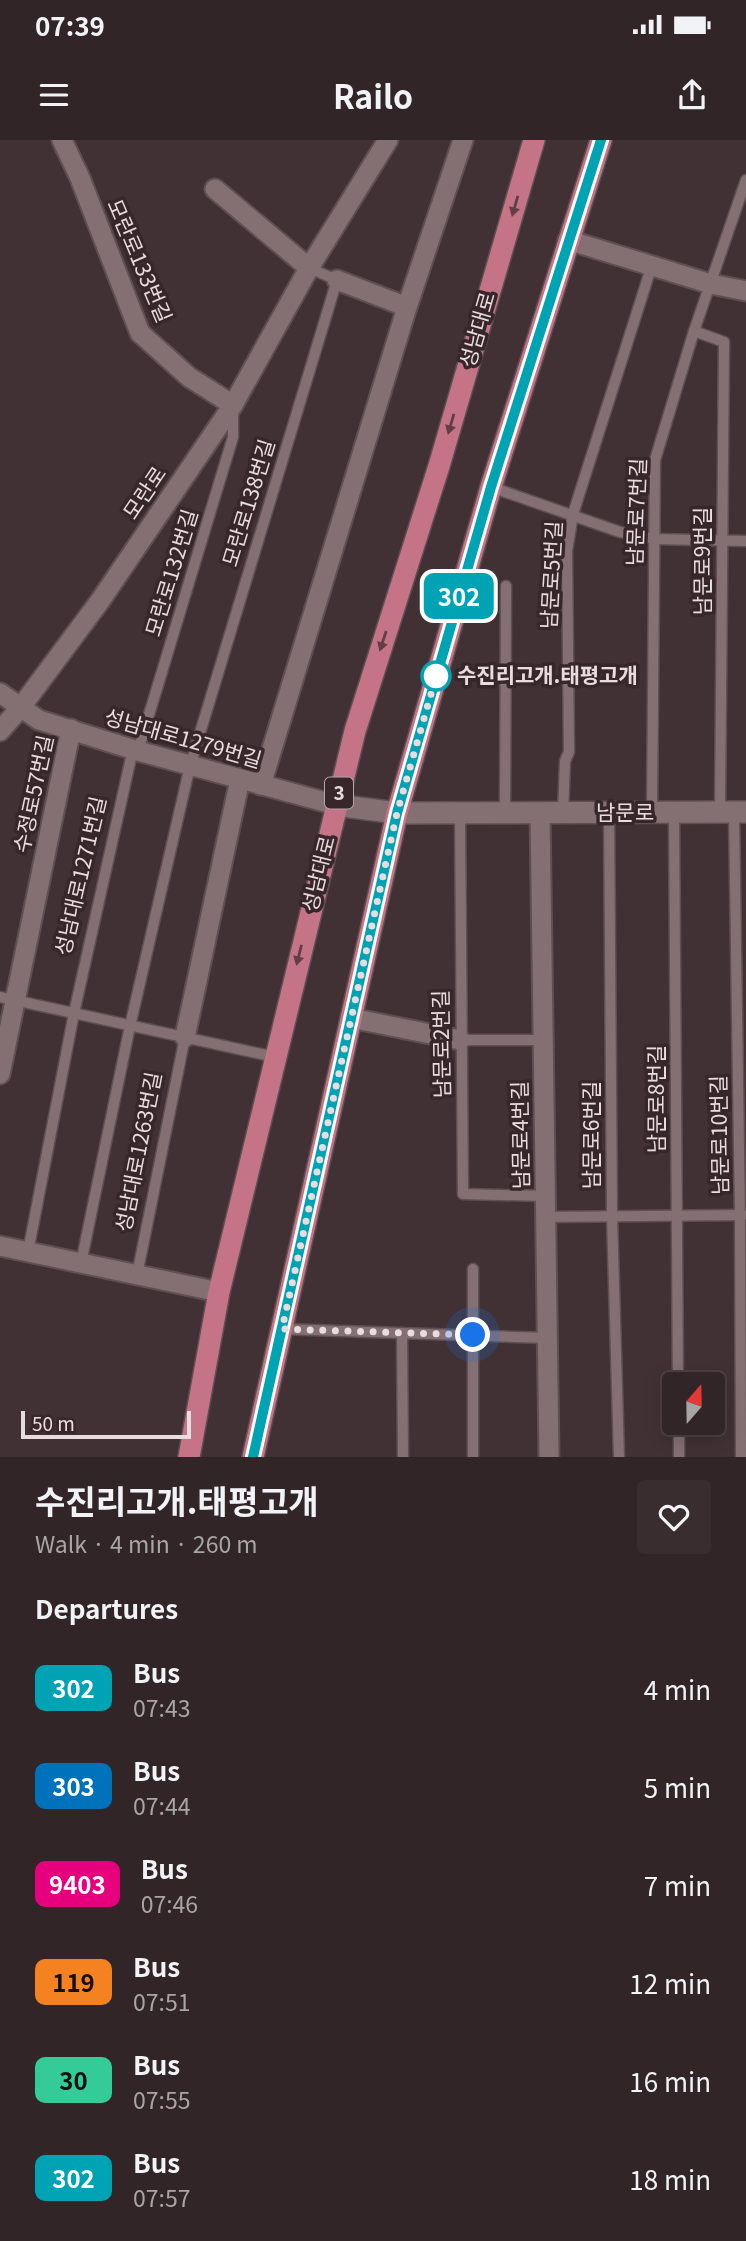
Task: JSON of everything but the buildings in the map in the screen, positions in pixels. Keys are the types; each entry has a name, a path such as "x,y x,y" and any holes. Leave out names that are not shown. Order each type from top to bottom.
{"main road":[{"name":"성남대로","path":"189,1457 219,1292 355,731 439,466 534,140"},
{"path":"253,1457 397,813 491,487 601,140"},
{"name":"남문로","path":"336,805 397,813 733,812"}],"street":[{"name":"모란로133번길","path":"62,140 80,178 140,333 189,377 233,405"},
{"path":"261,785 407,307 463,140"},
{"name":"모란로","path":"1,733 100,601 233,405 309,268 386,141"},
{"path":"215,189 309,268"},
{"path":"568,240 711,284 746,291"},
{"path":"337,280 407,307"},
{"name":"성남대로1279번길","path":"0,693 39,720 190,766 336,805"},
{"name":"수정로57번길","path":"0,1074 8,999 71,730"},
{"path":"185,1037 240,779"},
{"name":"남문로4번길","path":"540,813 549,1457"},
{"path":"351,1018 460,1040"},
{"path":"0,1245 219,1292"}],"lane":[{"name":"남문로7번길","path":"652,813 655,460 694,331 745,184"},
{"name":"남문로5번길","path":"562,813 565,761 569,752 568,551 573,514 652,265"},
{"path":"309,268 337,280"},
{"name":"모란로138번길","path":"190,766 337,280"},
{"name":"남문로9번길","path":"694,331 724,342 723,541 733,812"},
{"name":"모란로132번길","path":"136,750 233,438 233,405"},
{"path":"491,487 620,532 654,539 746,541"},
{"path":"505,813 506,586"},
{"name":"성남대로1271번길","path":"74,1013 136,750"},
{"path":"130,1026 190,766"},
{"name":"남문로10번길","path":"733,812 743,1215 741,1457"},
{"name":"남문로2번길","path":"460,813 463,1194 544,1196"},
{"name":"남문로6번길","path":"609,813 612,1216 619,1457"},
{"name":"남문로8번길","path":"674,813 678,1372"},
{"path":"8,999 275,1056"},
{"path":"28,1252 74,1013"},
{"name":"성남대로1263번길","path":"81,1263 130,1026"},
{"name":"성남대로1263번길","path":"137,1275 185,1037"},
{"path":"460,1040 542,1040"},
{"path":"544,1217 743,1215"},
{"path":"473,1269 473,1457"},
{"path":"282,1329 547,1338"},
{"path":"402,1333 403,1457"},
{"path":"679,1435 679,1457"}],"bus line":[{"name":"302","path":"253,1457 397,813 491,487 601,140"}],"place":[{"name":"수진리고개.태평고개","path":"436,676"}],"route":[{"path":"436,676 437,673 397,813 282,1329 473,1335"}]}
